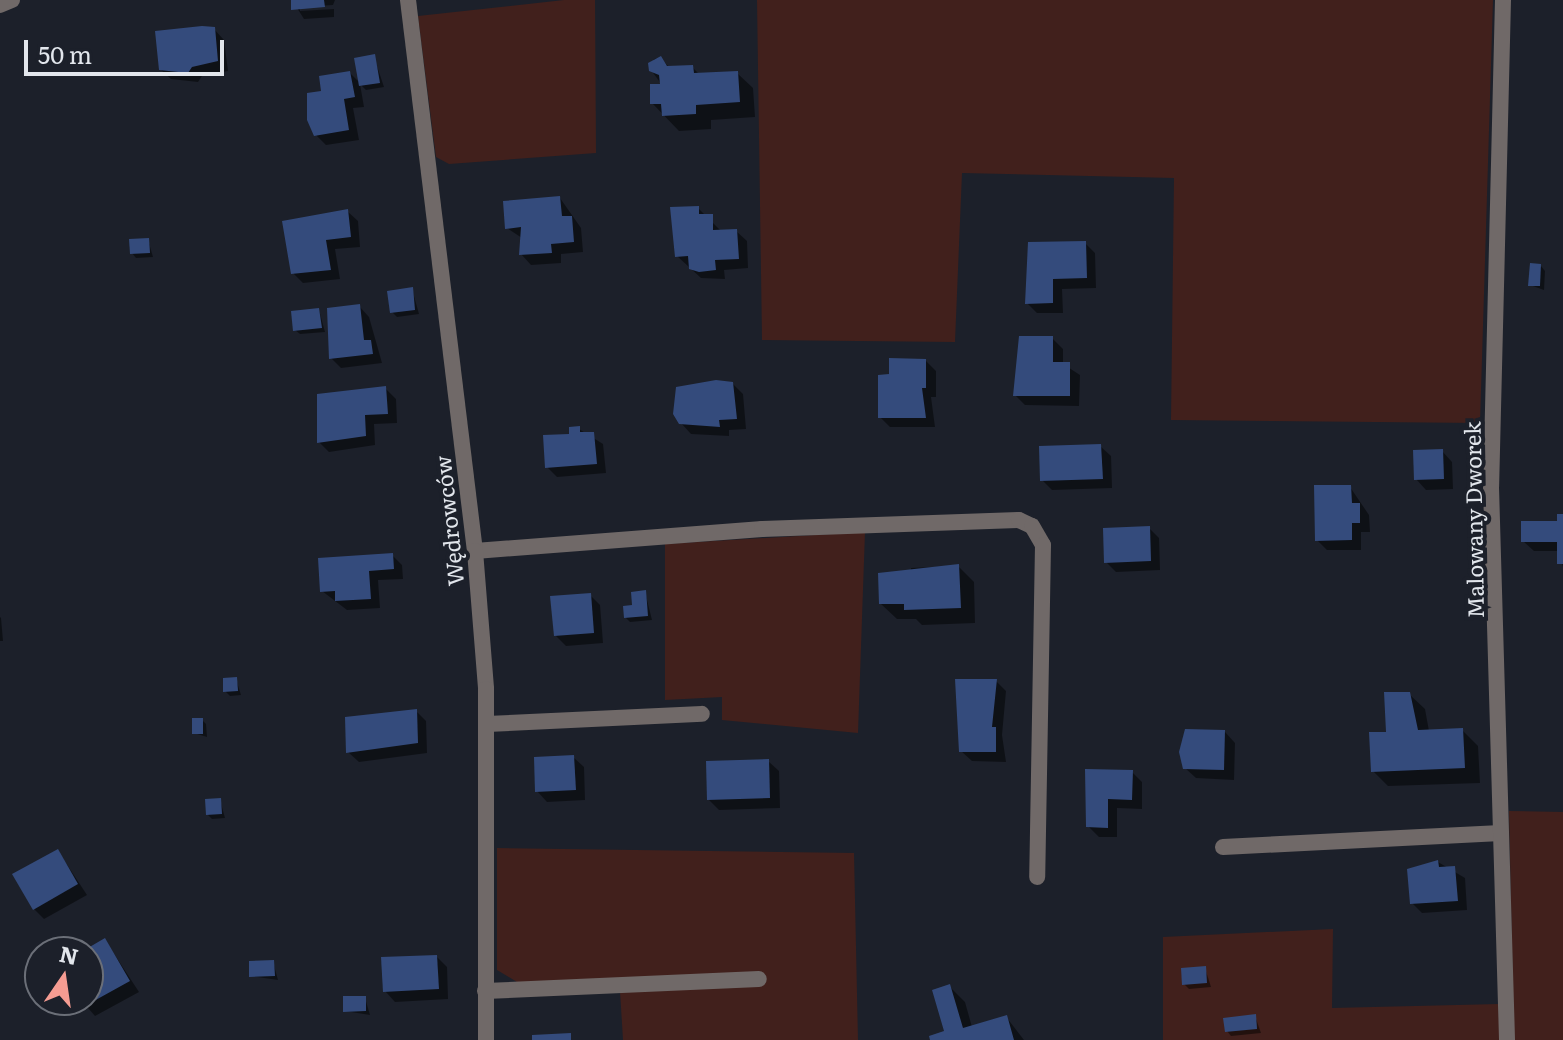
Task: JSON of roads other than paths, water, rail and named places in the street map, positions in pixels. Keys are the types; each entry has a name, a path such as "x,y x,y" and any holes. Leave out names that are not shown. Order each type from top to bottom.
{"street":[{"path":"0,5 12,0"},
{"name":"Wędrowców","path":"408,0 475,551 487,724 486,1040"},
{"name":"Malowany Dworek","path":"1503,0 1491,487 1507,1040"},
{"path":"475,551 762,529 1019,520 1032,526 1043,545 1037,877"},
{"path":"487,724 702,714"},
{"path":"1223,847 1501,833"},
{"path":"485,991 759,979"}]}
